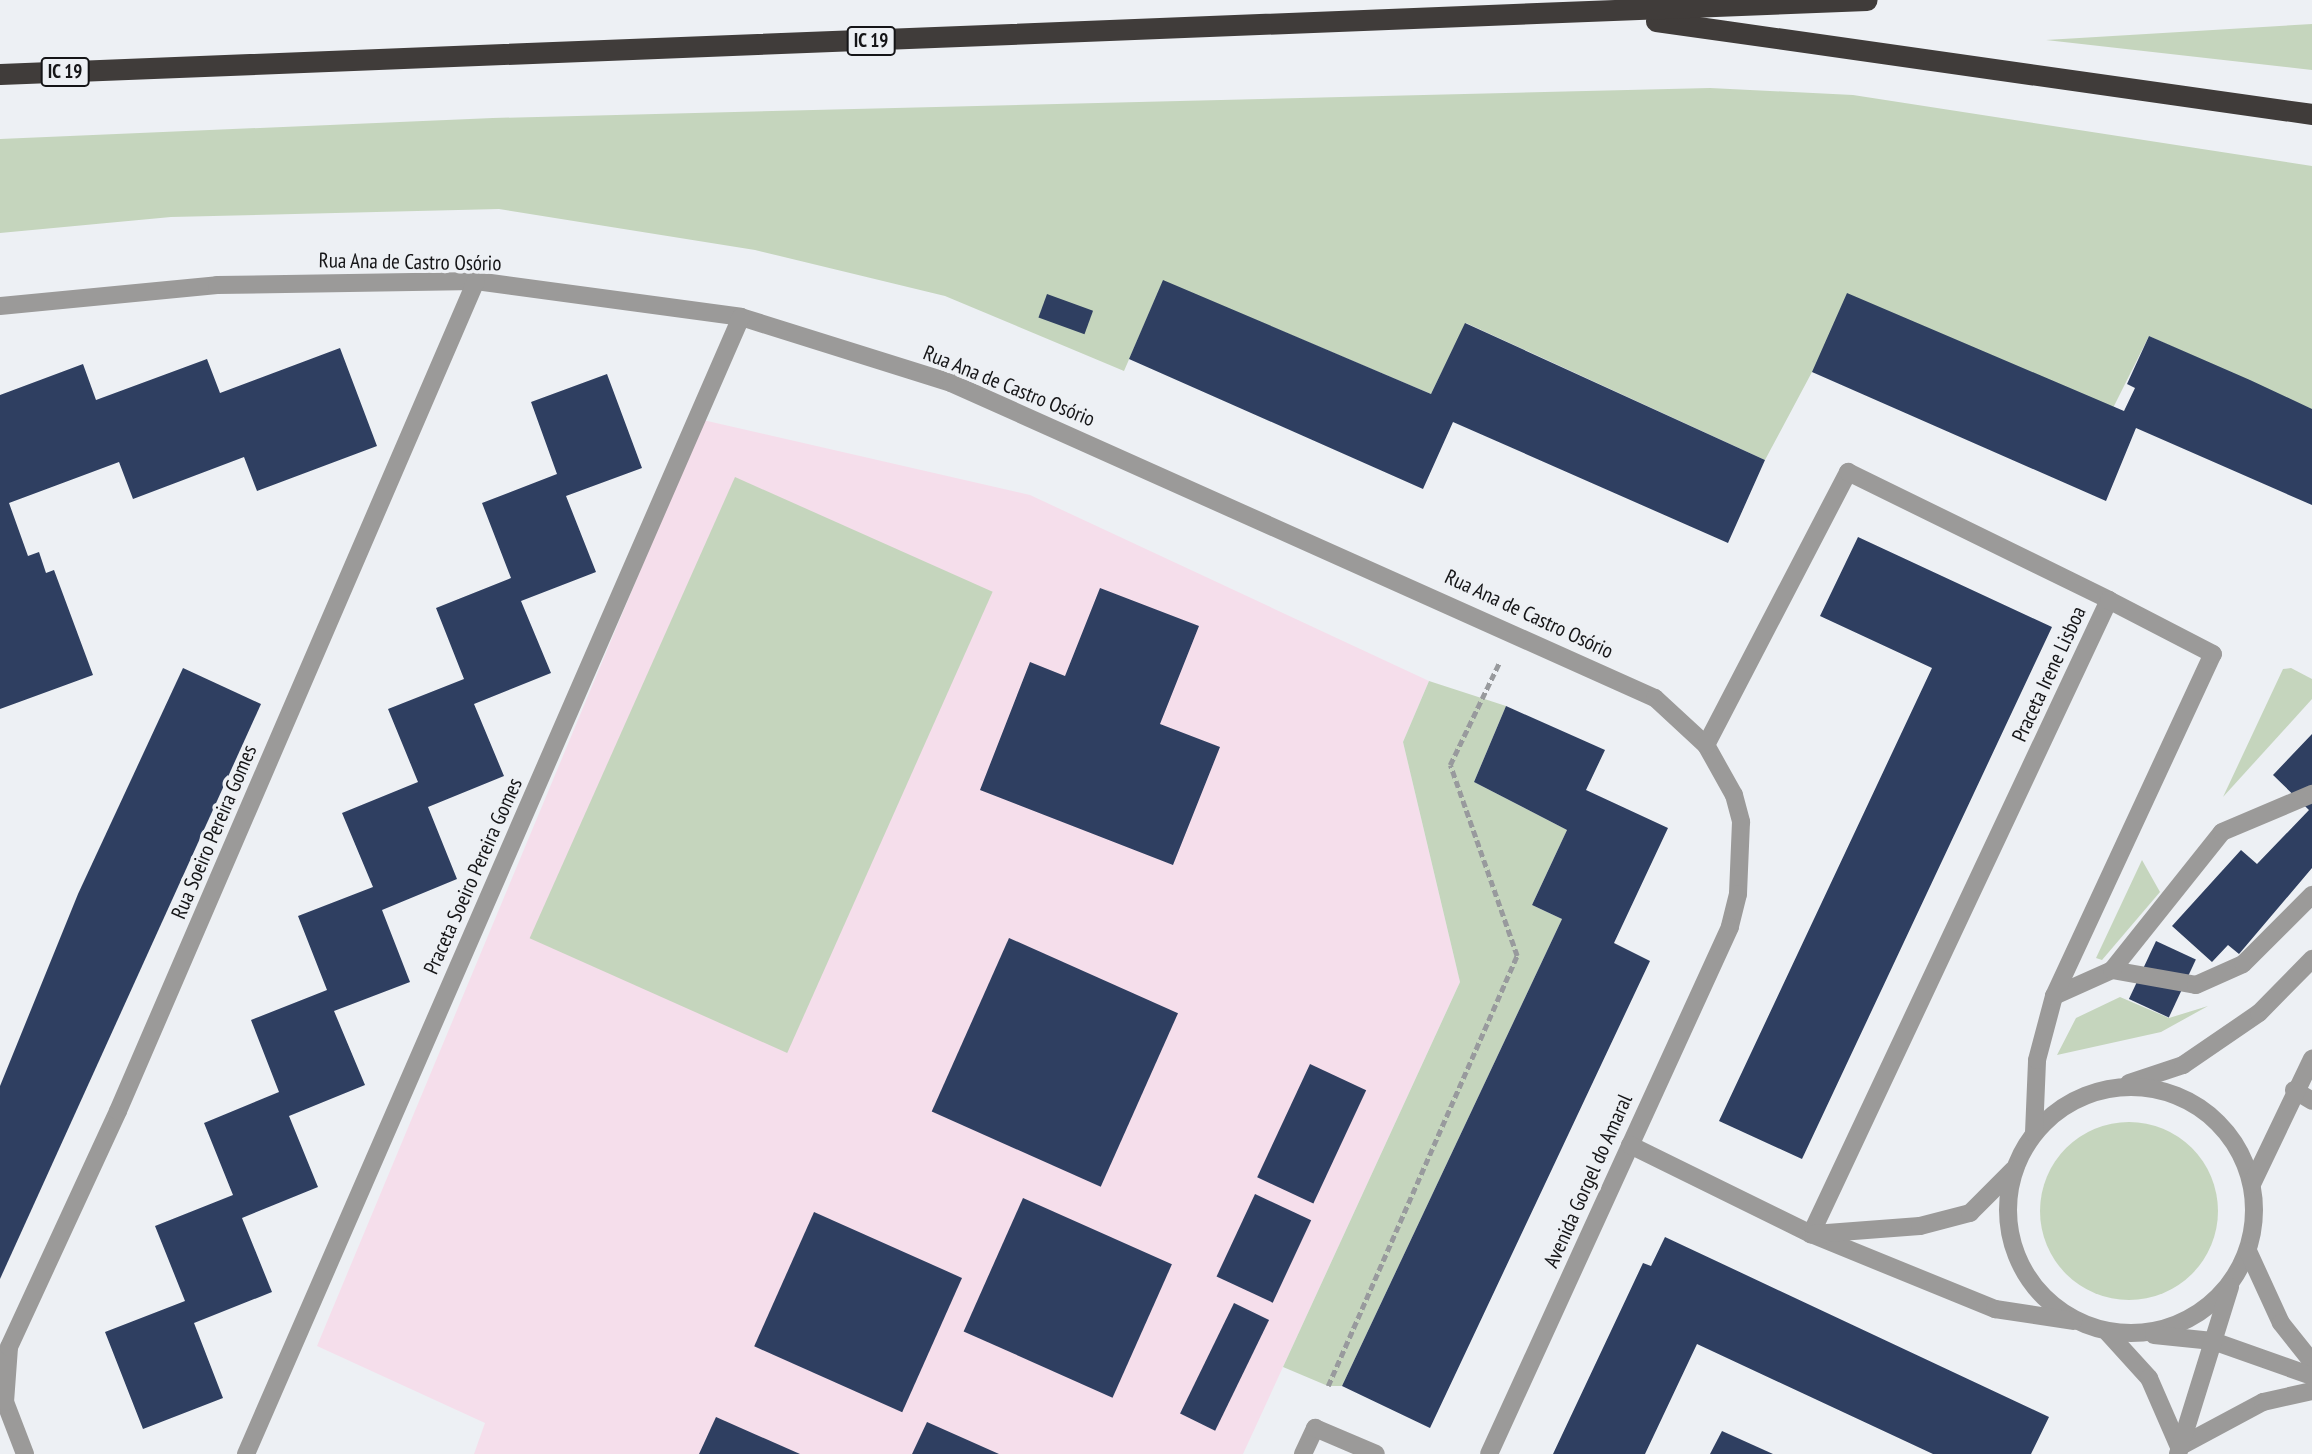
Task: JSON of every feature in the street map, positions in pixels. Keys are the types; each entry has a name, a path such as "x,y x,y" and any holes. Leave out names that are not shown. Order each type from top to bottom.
{"highway":[{"name":"IC 19","path":"0,74 1612,15 1867,0"},
{"path":"1612,15 2312,114"}],"street":[{"name":"Rua Ana de Castro Osório","path":"0,306 217,285 476,281 741,317 951,383 1514,630 1655,698 1706,745 1730,786 1741,822 1742,861 1730,927"},
{"name":"Rua Soeiro Pereira Gomes","path":"3,1402 9,1347 22,1314 118,1111 476,281"},
{"name":"Praceta Soeiro Pereira Gomes","path":"246,1454 741,317"},
{"name":"Praceta Irene Lisboa","path":"1706,745 1848,472 2109,600 1811,1234"},
{"path":"2034,1133 2037,1060 2054,996 2213,654 2109,600"},
{"path":"2054,996 2112,970 2222,832 2312,794"},
{"path":"2112,970 2196,985 2243,964 2312,895"},
{"name":"Avenida Gorgel do Amaral","path":"1489,1454 1730,927"},
{"path":"1811,1234 1920,1226 1970,1213 2013,1170 2034,1133 2057,1110 2183,1065 2259,1013 2312,958"},
{"path":"2178,1451 2232,1282 2248,1251 2252,1184 2294,1090 2312,1059"},
{"path":"2116,1087 2152,1088 2187,1100 2217,1121 2239,1150 2252,1184"},
{"path":"2294,1090 2312,1101"},
{"path":"1630,1145 1811,1234 1996,1309 2075,1321 2108,1333 2213,1341 2312,1376"},
{"path":"2013,1170 2007,1217 2023,1274 2075,1321"},
{"path":"2248,1251 2281,1323 2312,1362"},
{"path":"2144,1334 2209,1307 2232,1282"},
{"path":"2108,1333 2149,1378 2178,1451"},
{"path":"2178,1451 2263,1402 2312,1391"},
{"path":"3,1402 25,1454"},
{"path":"1303,1454 1315,1428 1376,1454"}],"path":[{"path":"1328,1386 1517,956 1450,765 1514,630"}],"shaded area":[{"path":"703,420 1030,495 1429,681 1403,742 1460,982 1243,1454 474,1454 485,1423 317,1346"}],"green space":[{"path":"2312,24 2312,70 2046,40"},
{"path":"1710,88 1853,95 2312,166 2312,410 2149,336 2113,408 1812,372 1765,460 1466,323 1431,394 1163,281 1124,371 945,296 755,250 499,209 171,217 0,233 0,139 493,118"},
{"path":"735,477 993,592 787,1053 530,938"},
{"path":"2291,668 2312,679 2312,699 2223,797 2283,669"},
{"path":"1429,681 1506,706 1474,782 1567,830 1532,905 1562,919 1342,1386 1328,1386 1283,1367 1460,982 1403,742"},
{"path":"2142,860 2160,892 2102,960 2096,958"},
{"path":"2120,997 2169,1018 2208,1006 2161,1032 2057,1055 2076,1018"},
{"path":"2129,1122 2146,1123 2163,1129 2192,1148 2211,1177 2217,1194 2217,1228 2211,1245 2192,1274 2163,1293 2146,1299 2129,1300 2112,1299 2095,1293 2066,1274 2047,1245 2041,1228 2040,1211 2041,1194 2047,1177 2066,1148 2095,1129 2112,1123"}],"building":[{"path":"1163,280 1431,394 1465,323 1765,460 1728,543 1453,422 1423,489 1129,359"},
{"path":"1847,293 2124,411 2135,388 2127,384 2149,336 2250,380 2312,409 2312,505 2136,428 2106,501 1812,372"},
{"path":"1047,294 1093,311 1084,334 1038,317"},
{"path":"340,348 377,446 257,491 244,457 133,499 119,462 9,503 28,556 39,552 46,573 54,570 93,675 0,709 0,395 83,364 96,400 207,359 220,393"},
{"path":"607,374 642,468 566,496 596,572 521,601 551,673 474,704 504,776 428,807 457,879 382,910 410,982 334,1011 365,1085 289,1116 318,1187 242,1218 272,1292 194,1323 223,1398 143,1429 105,1332 185,1301 155,1226 233,1195 204,1123 279,1092 251,1020 327,990 298,916 373,887 342,813 418,782 388,709 464,679 436,608 511,578 482,503 557,474 531,402"},
{"path":"1858,537 2052,627 1802,1159 1719,1121 1932,668 1820,616"},
{"path":"1100,588 1199,626 1160,724 1220,747 1173,865 980,790 1030,662 1065,676"},
{"path":"183,668 261,704 0,1279 0,1086 78,894"},
{"path":"1506,706 1605,750 1586,790 1668,828 1614,943 1650,961 1430,1428 1342,1386 1562,919 1532,905 1567,830 1474,782"},
{"path":"2312,734 2312,868 2239,954 2228,945 2212,962 2172,926 2241,850 2257,864 2309,810 2273,775"},
{"path":"1009,938 1178,1013 1101,1187 932,1112"},
{"path":"2156,941 2196,960 2169,1018 2129,999"},
{"path":"1310,1064 1366,1090 1313,1203 1257,1177"},
{"path":"1255,1194 1311,1220 1273,1303 1217,1276"},
{"path":"1023,1198 1172,1264 1113,1398 964,1331"},
{"path":"814,1212 962,1278 902,1412 754,1346"},
{"path":"1665,1237 2049,1417 2031,1454 1933,1454 1697,1344 1645,1454 1553,1454 1643,1263 1651,1266"},
{"path":"1234,1303 1269,1320 1215,1431 1180,1414"},
{"path":"716,1417 800,1454 699,1454"},
{"path":"927,1422 999,1454 912,1454"},
{"path":"1722,1431 1773,1454 1710,1454"}]}
